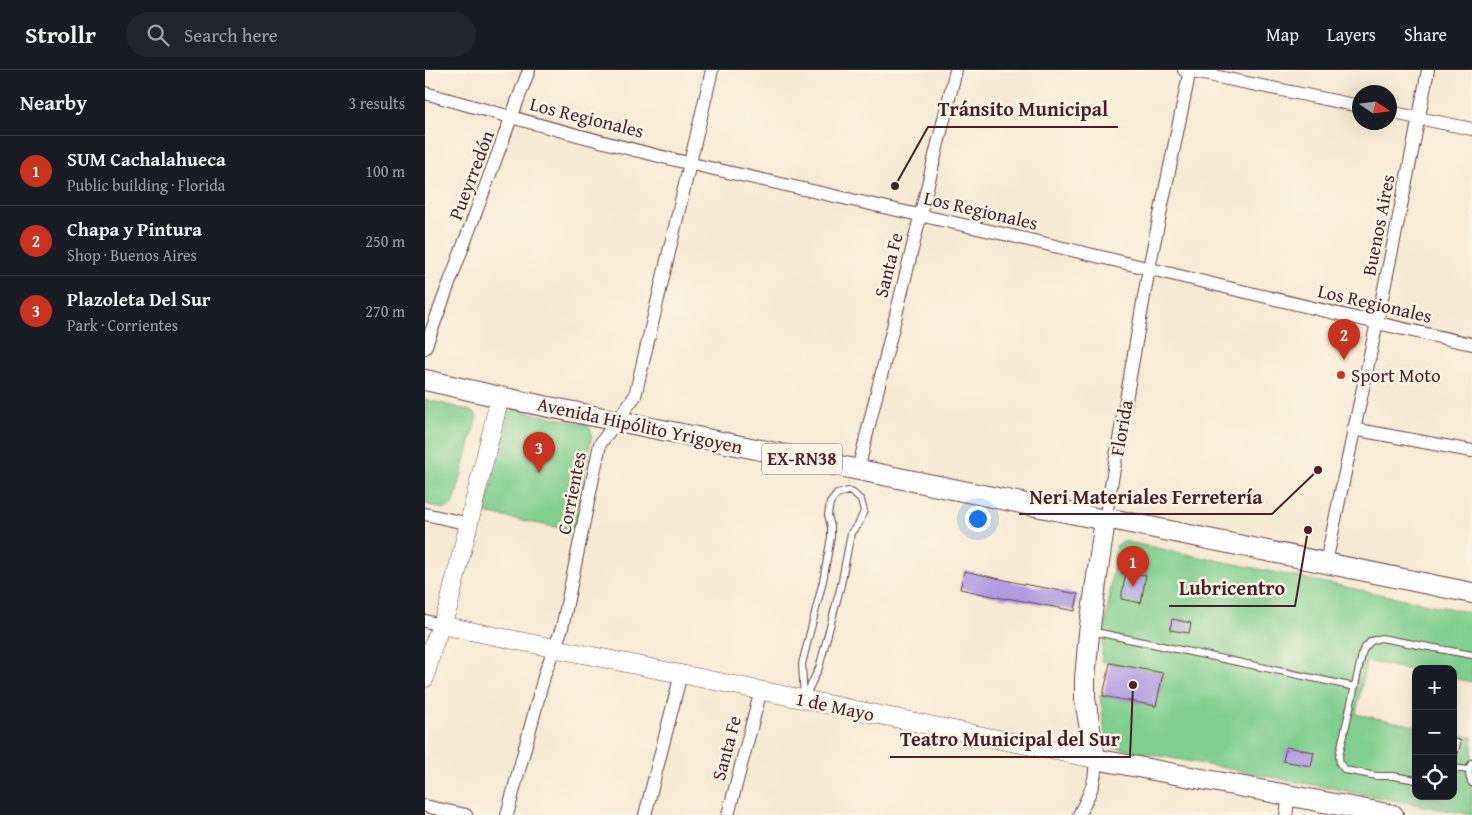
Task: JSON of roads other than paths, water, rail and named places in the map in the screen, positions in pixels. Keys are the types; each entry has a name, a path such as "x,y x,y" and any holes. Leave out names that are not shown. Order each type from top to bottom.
{"main road":[{"name":"Avenida Hipólito Yrigoyen","path":"425,380 617,421 1105,520 1116,520 1472,594"},
{"name":"Florida","path":"1095,759 1085,698 1085,680 1089,631 1105,520"},
{"name":"1 de Mayo","path":"1095,759 1287,805 1393,815"}],"street":[{"name":"Pueyrredón","path":"425,348 529,70"},
{"name":"Corrientes","path":"507,815 545,673 562,628 600,444 635,396 712,70"},
{"name":"Santa Fe","path":"858,470 956,70"},
{"path":"1188,70 1352,105"},
{"name":"Florida","path":"1105,520 1149,268 1188,70"},
{"name":"Buenos Aires","path":"1326,563 1353,429 1377,324 1428,70"},
{"name":"Los Regionales","path":"425,93 690,163 1149,268 1377,324 1472,344"},
{"path":"1397,114 1472,129"},
{"path":"425,678 433,646 433,623 448,608 500,397"},
{"path":"1353,429 1472,452"},
{"path":"425,514 469,524"},
{"name":"1 de Mayo","path":"433,623 1095,759"},
{"path":"645,815 681,674"},
{"name":"Santa Fe","path":"728,815 761,690"},
{"name":"Florida","path":"1079,815 1093,786 1096,772 1095,759"},
{"path":"425,806 466,815"}],"lane":[{"path":"853,493 861,500 863,511 859,523 851,533 841,585 819,668 804,699 802,664 823,581 831,537 828,514 830,503 837,494 853,493"},
{"path":"1089,631 1355,687"},
{"path":"1412,779 1393,776 1377,776 1345,770 1340,764 1339,756 1363,650 1371,641 1381,638 1472,655"},
{"path":"1472,763 1469,770 1472,783"},
{"path":"1457,768 1469,770"}],"place":[{"name":"Tránsito Municipal","path":"895,186"},
{"name":"Chapa y Pintura","path":"1344,360"},
{"name":"Sport Moto","path":"1341,375"},
{"name":"Neri Materiales Ferretería","path":"1318,470"},
{"name":"Plazoleta Del Sur","path":"539,473"},
{"name":"Lubricentro","path":"1308,530"},
{"name":"SUM Cachalahueca","path":"1133,587"},
{"name":"Teatro Municipal del Sur","path":"1133,685"}]}
